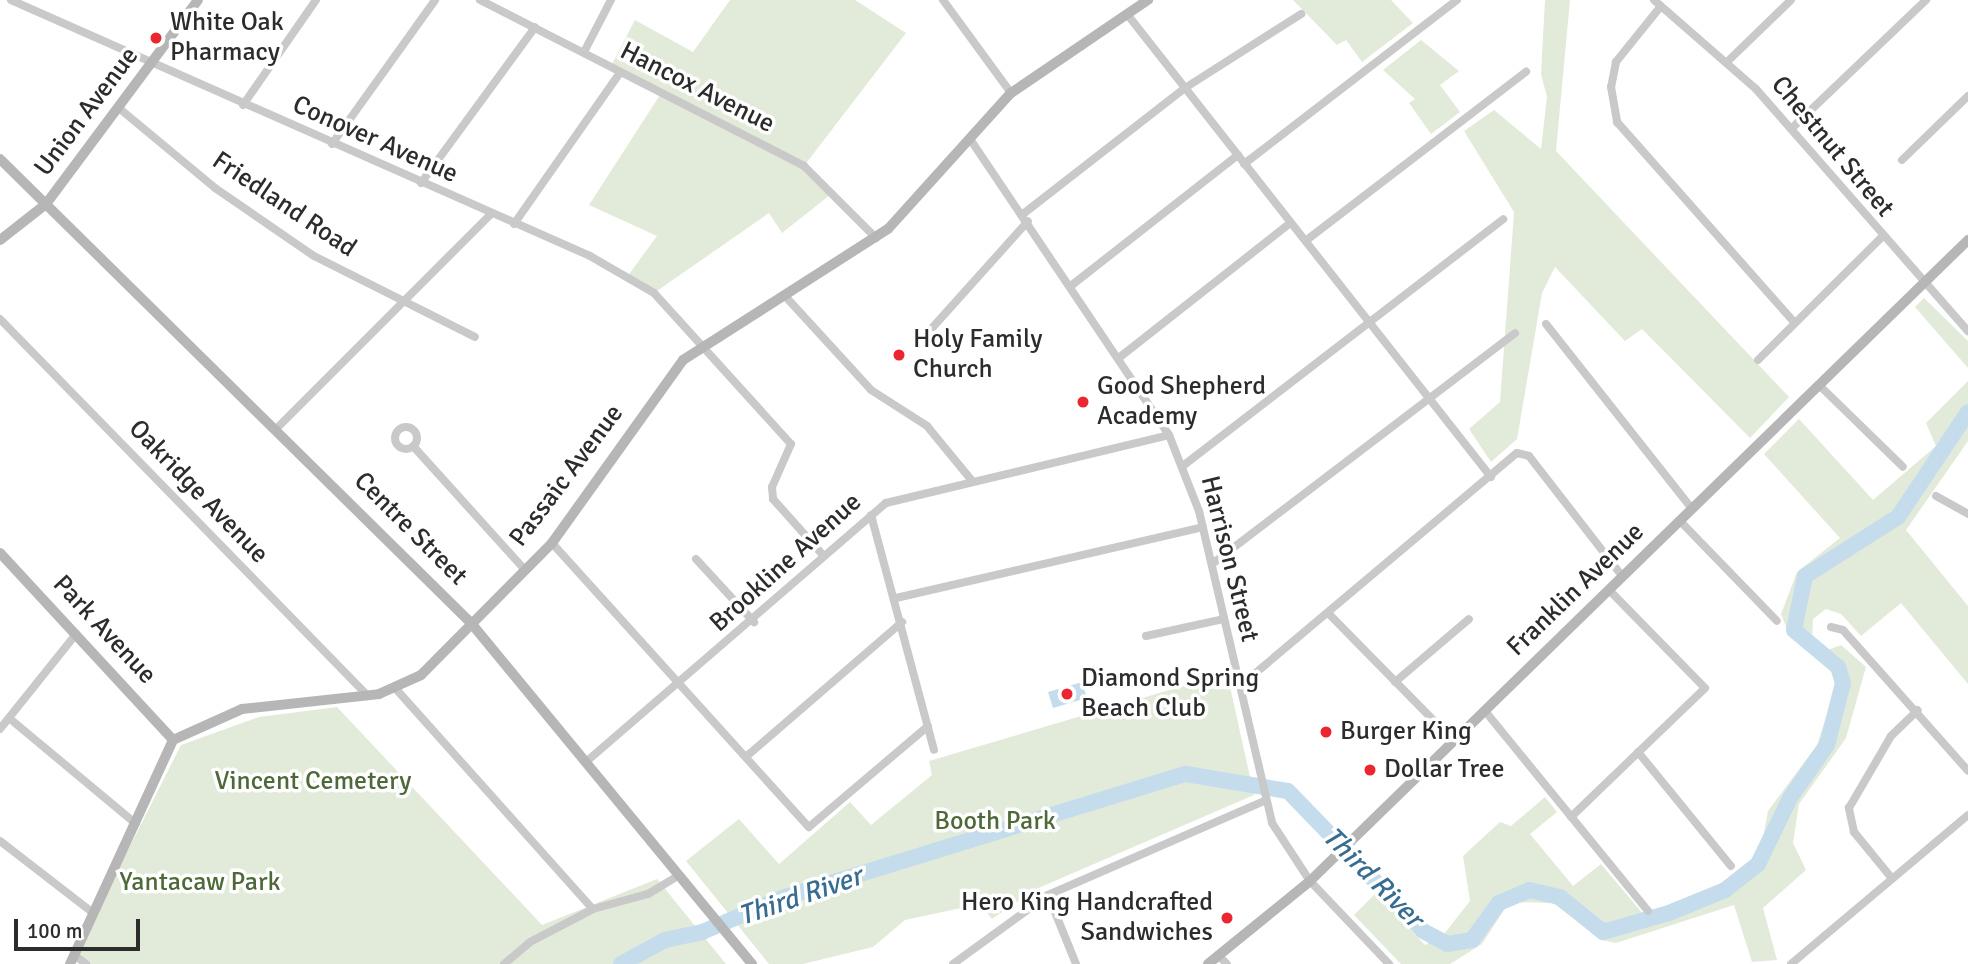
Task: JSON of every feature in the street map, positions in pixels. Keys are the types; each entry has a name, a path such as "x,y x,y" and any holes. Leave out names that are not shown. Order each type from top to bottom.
{"street":[{"name":"Conover Avenue","path":"11,0 23,2 243,105 514,224 654,293 791,444 772,487 773,499 822,554"},
{"name":"Union Avenue","path":"0,240 46,204 120,109 198,0"},
{"path":"243,105 316,0"},
{"path":"332,144 435,0"},
{"name":"Hancox Avenue","path":"480,0 811,171 876,238"},
{"path":"584,52 611,0"},
{"path":"943,0 1011,93"},
{"name":"Passaic Avenue","path":"173,740 242,709 396,690 421,675 552,543 669,374 702,347 876,238 1011,93 1130,7 1148,0"},
{"path":"1244,164 1457,0"},
{"name":"Chestnut Street","path":"1654,0 1727,62 1791,129 1922,285 1968,331"},
{"path":"1727,62 1791,0"},
{"path":"1791,129 1926,0"},
{"path":"1661,6 1616,62 1611,87 1617,122 1795,323"},
{"path":"1130,7 1185,88 1290,223 1308,239 1490,477"},
{"path":"933,327 1026,218 1185,88 1301,14"},
{"path":"421,183 535,27"},
{"path":"1308,239 1526,72"},
{"path":"514,224 619,74"},
{"path":"1902,160 1968,96"},
{"name":"Friedland Road","path":"120,109 215,188 314,256 475,337"},
{"name":"Harrison Street","path":"970,139 1072,285 1169,435 1184,465 1203,527 1257,772 1264,799 1281,841 1310,881 1389,964"},
{"path":"1072,285 1238,155"},
{"name":"Centre Street","path":"0,159 277,428 471,623 752,964"},
{"path":"277,428 400,300 491,214"},
{"path":"1184,465 1503,219"},
{"path":"1120,357 1290,223"},
{"path":"1758,360 1881,238"},
{"name":"Franklin Avenue","path":"1208,964 1223,960 1310,881 1968,240"},
{"path":"785,296 877,396 927,426 973,482"},
{"name":"Oakridge Avenue","path":"0,319 367,695"},
{"path":"1546,324 1692,509"},
{"path":"1212,564 1515,333"},
{"path":"1819,385 1903,467"},
{"name":"Brookline Avenue","path":"587,761 754,622 822,554 891,500 1169,435"},
{"path":"413,446 525,570"},
{"path":"1237,682 1252,676 1523,452 1623,577"},
{"path":"1936,496 1968,514"},
{"path":"870,515 896,598 934,750"},
{"path":"1680,521 1777,621"},
{"path":"896,598 1203,527"},
{"path":"552,543 809,827 928,726"},
{"name":"Park Avenue","path":"0,553 173,740"},
{"path":"696,559 754,622"},
{"path":"1571,817 1705,688 1609,590"},
{"path":"1328,613 1454,741"},
{"path":"1146,636 1223,619"},
{"path":"1395,682 1469,619"},
{"path":"747,756 902,622"},
{"path":"1831,627 1843,630 1918,710 1968,771"},
{"path":"0,729 76,634"},
{"path":"396,690 593,909"},
{"path":"1890,876 1854,832 1849,808 1891,736 1918,710"},
{"path":"1485,711 1648,911"},
{"path":"9,718 136,824"},
{"path":"86,964 72,959 173,740"},
{"path":"1638,752 1731,866"},
{"path":"953,964 1048,895 1264,799"},
{"path":"1791,964 1890,876 1968,815"},
{"path":"0,841 93,913"},
{"path":"504,964 530,942 593,909 648,894 680,875"},
{"path":"1048,895 1076,964"}],"green space":[{"path":"730,0 855,0 906,33 804,166 835,191 782,233 769,213 654,293 627,277 657,236 589,205 660,95 610,68 635,20 693,52"},
{"path":"1293,0 1391,0 1413,23 1362,62 1346,40 1337,45"},
{"path":"1545,0 1570,0 1556,151 1789,397 1750,438 1642,329 1625,341 1555,267 1542,293 1517,439 1491,462 1469,429 1500,402 1514,212 1464,131 1494,110 1541,149 1547,97 1541,74"},
{"path":"1421,40 1459,71 1440,85 1460,112 1431,134 1409,103 1415,99 1383,70"},
{"path":"1924,298 1968,341 1968,368 1915,307"},
{"path":"1968,381 1968,441 1906,530 1968,606 1968,684 1901,603 1861,636 1841,614 1826,609 1813,619 1812,641 1828,650 1841,645 1866,667 1846,738 1799,804 1793,843 1806,870 1763,908 1777,960 1752,962 1734,905 1616,943 1601,940 1553,903 1509,902 1482,944 1450,964 1401,964 1354,915 1376,893 1425,945 1444,934 1470,901 1463,856 1500,822 1511,826 1545,797 1557,812 1530,834 1573,886 1601,864 1649,921 1745,877 1758,864 1768,811 1817,745 1836,687 1832,671 1790,637 1781,614 1797,572 1840,538 1764,454 1799,419 1873,500 1936,446 1926,423"},
{"name":"Booth Park","path":"1227,673 1254,795 1036,889 992,919 980,904 905,920 873,947 803,964 769,964 686,861 739,819 779,864 850,802 871,825 932,775 929,761"},
{"name":"Yantacaw Park","path":"337,707 542,925 657,879 726,964 87,964 75,955 181,745 259,717"}],"water":[{"name":"Diamond Spring Beach Club","path":"1082,682 1087,698 1053,708 1048,692"}],"waterway":[{"name":"Third River","path":"621,964 665,940 702,932 785,897 1186,774 1288,791 1423,931 1447,944 1472,940 1499,903 1529,890 1560,897 1603,932 1669,913 1725,890 1758,864 1790,798 1827,745 1843,683 1838,667 1794,630 1805,576 1898,517 1968,412"}],"place":[{"name":"White Oak Pharmacy","path":"156,38"},
{"name":"Holy Family Church","path":"899,355"},
{"name":"Good Shepherd Academy","path":"1083,402"},
{"name":"Diamond Spring Beach Club","path":"1067,694"},
{"name":"Burger King","path":"1326,732"},
{"name":"Dollar Tree","path":"1370,770"},
{"name":"Hero King Handcrafted Sandwiches","path":"1227,918"}],"park label":[{"name":"Vincent Cemetery","path":"313,782"}]}
